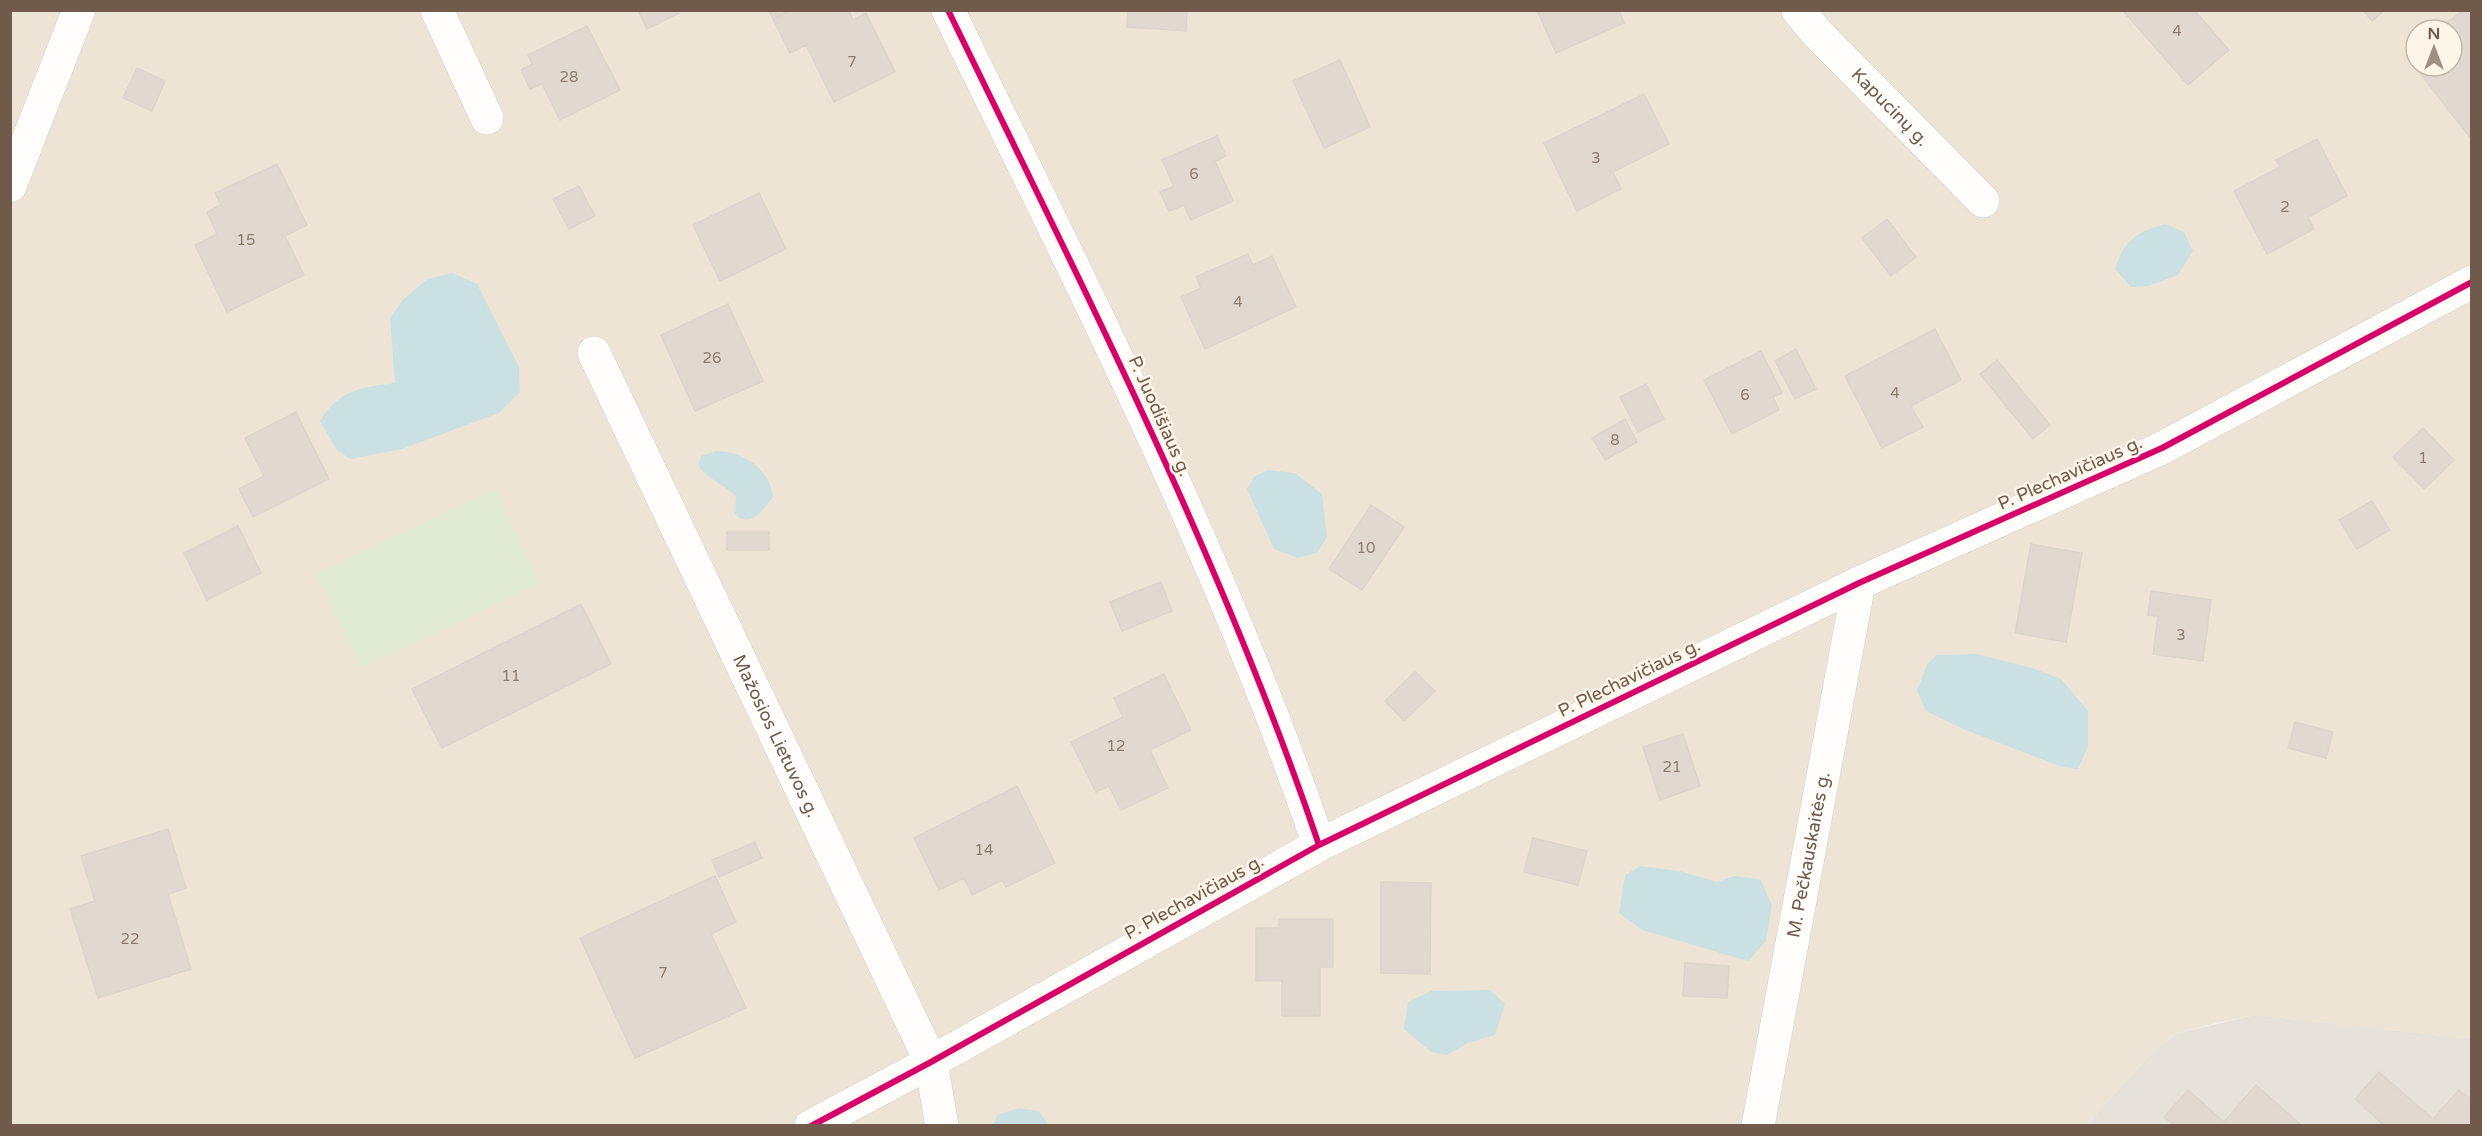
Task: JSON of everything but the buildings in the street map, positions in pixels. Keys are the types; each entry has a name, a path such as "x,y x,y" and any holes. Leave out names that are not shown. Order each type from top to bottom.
{"street":[{"path":"10,186 79,10"},
{"path":"437,10 487,118"},
{"name":"P. Juodišiaus g.","path":"948,10 1145,416 1282,736 1319,844"},
{"name":"Kapucinų g.","path":"1798,10 1817,33 1983,201"},
{"name":"P. Plechavičiaus g.","path":"811,1125 931,1062 1319,844 1859,583 2162,448 2472,282"},
{"name":"Mažosios Lietuvos g.","path":"594,353 931,1062 942,1125"},
{"name":"M. Pečkauskaitės g.","path":"1758,1125 1859,583"}],"shaded area":[{"path":"10,11 2471,11 2471,1039 2255,1015 2216,1023 2179,1033 2155,1049 2086,1126 11,1125"},
{"path":"2165,224 2184,232 2193,251 2178,275 2148,286 2131,287 2115,269 2123,251 2127,244 2139,234"},
{"path":"452,273 477,284 519,367 520,392 499,413 402,449 350,459 337,450 320,421 335,402 343,396 361,389 395,383 390,318 402,301 427,279"},
{"path":"716,451 745,458 761,470 767,478 773,497 766,507 751,519 746,520 735,514 736,496 709,477 698,464 701,456"},
{"path":"1267,470 1295,473 1322,494 1327,537 1317,553 1298,558 1274,549 1247,489 1254,477"},
{"path":"1977,654 2032,668 2061,679 2088,711 2088,746 2078,769 2062,767 1963,729 1926,711 1917,691 1927,664 1937,655"},
{"path":"1640,866 1680,871 1717,882 1734,876 1760,879 1772,905 1766,941 1748,961 1642,930 1619,913 1625,875"},
{"path":"1490,990 1505,1004 1495,1035 1468,1043 1447,1055 1431,1052 1404,1029 1408,1002 1431,991"},
{"path":"2255,1015 2471,1039 2471,1125 2086,1126 2155,1049 2179,1033"},
{"path":"1019,1108 1039,1111 1048,1125 993,1125 998,1115"}],"green space":[{"path":"495,489 540,583 361,668 316,574"}],"cycle path":[{"path":"948,10 1098,318 1194,526 1280,737 1319,845"},
{"path":"811,1126 931,1062 1319,845 1859,583 2162,448 2472,282"}]}
